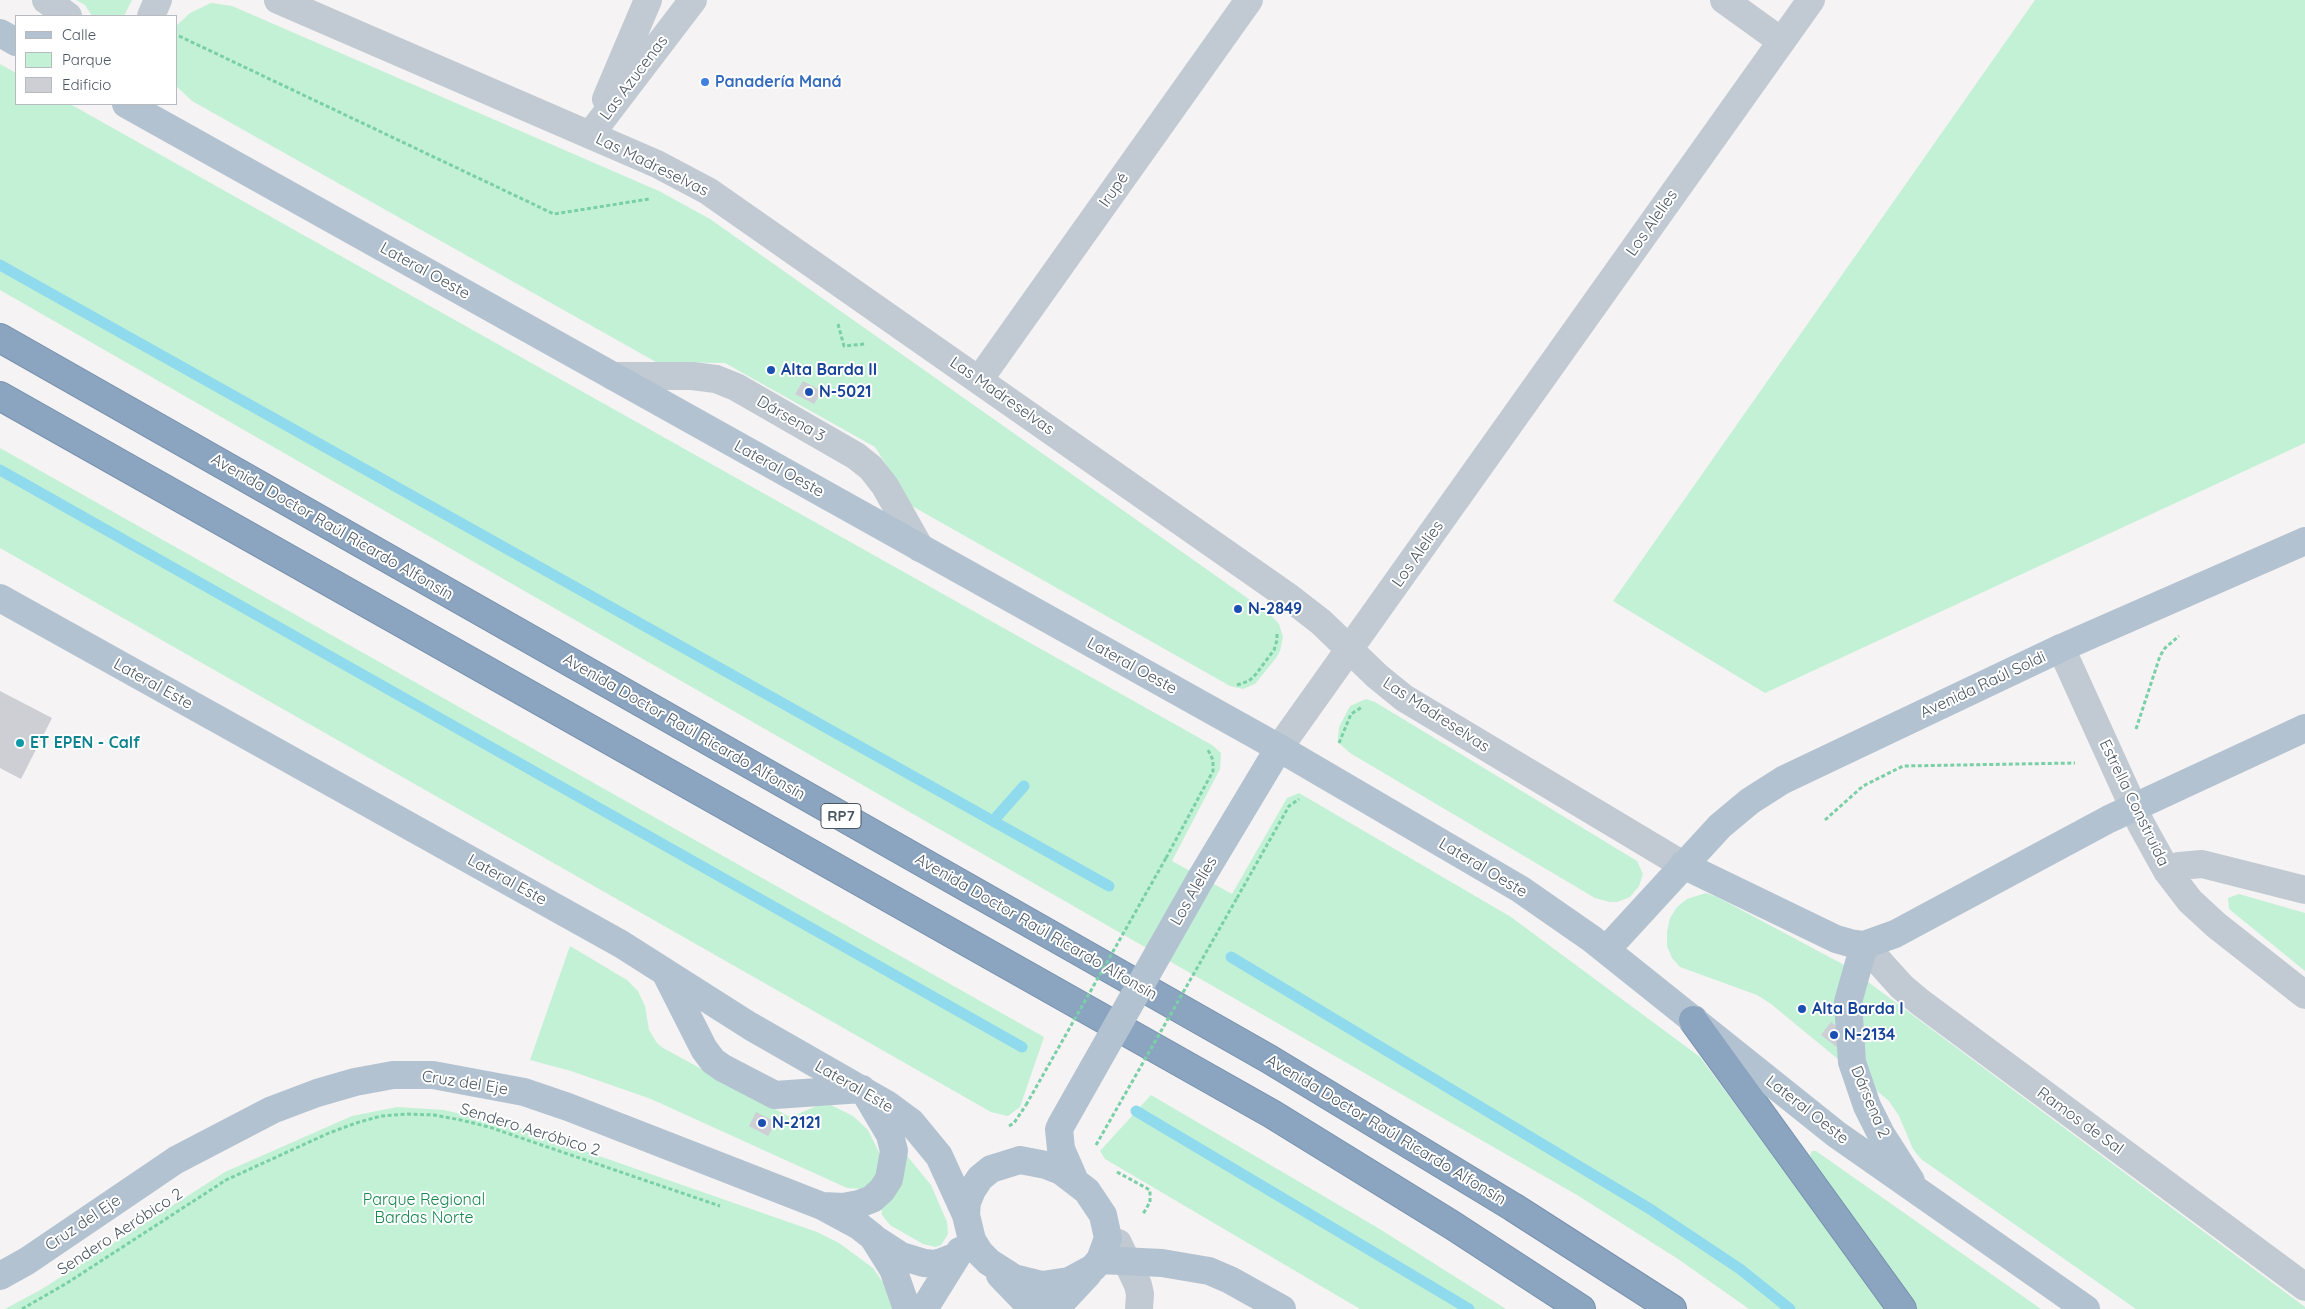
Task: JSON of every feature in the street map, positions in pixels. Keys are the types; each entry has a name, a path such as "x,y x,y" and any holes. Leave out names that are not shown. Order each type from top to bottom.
{"highway":[{"name":"Avenida Doctor Raúl Ricardo Alfonsín","path":"0,338 1269,1059 1513,1207 1672,1309"},
{"path":"0,396 1272,1114 1444,1220 1581,1309"},
{"path":"1693,1020 1902,1309"}],"main road":[{"path":"0,33 15,41"},
{"name":"Lateral Oeste","path":"128,105 1279,748 1520,889 1556,912 1606,950 1814,1118 2086,1309"},
{"name":"Avenida Raúl Soldi","path":"1606,950 1683,865 1734,814 1784,780 2061,648 2305,541"},
{"name":"Lateral Este","path":"0,598 622,944 750,1026 824,1070 862,1089 911,1122 926,1138 947,1171 967,1221"},
{"path":"1683,865 1836,939 1850,944 1864,945 1895,934 2133,808 2305,728"},
{"name":"Los Alelíes","path":"1020,1160 1060,1127 1202,878 1279,748"},
{"name":"Dársena 2","path":"1864,945 1848,1002 1852,1062 1867,1106 1881,1134 1918,1192"},
{"path":"664,971 704,1049 723,1068 775,1095 862,1089 880,1115 890,1135 894,1151 889,1179 882,1190 872,1199 859,1204 822,1206"},
{"name":"Cruz del Eje","path":"0,1276 27,1261 176,1160 272,1110 317,1093 355,1082 393,1075 433,1075 524,1092 568,1107 822,1206 859,1226 873,1237 893,1269 907,1309"},
{"path":"1060,1127 1060,1149 1074,1180"},
{"path":"924,1309 957,1256 967,1221 967,1202 972,1190 980,1178 992,1169 1020,1160 1046,1165 1074,1180 1087,1191 1103,1215 1108,1238 1096,1264 1072,1294 1055,1309"},
{"path":"967,1221 980,1252 1007,1284 1038,1309"},
{"path":"873,1237 902,1256 924,1263 936,1264 957,1256"},
{"path":"989,1262 1014,1278 1042,1285 1069,1281 1096,1264 1127,1261 1187,1266 1209,1271 1230,1280 1282,1309"}],"street":[{"path":"46,0 67,15"},
{"path":"151,15 158,0"},
{"name":"Las Madreselvas","path":"278,0 657,164 708,190 1290,598 1321,622 1404,698 1683,865"},
{"name":"Las Azucenas","path":"590,135 648,0"},
{"name":"Las Azucenas","path":"590,135 693,0"},
{"name":"Irupé","path":"979,380 1249,0"},
{"path":"1724,0 1782,41"},
{"name":"Los Alelíes","path":"1279,748 1811,0"},
{"name":"Dársena 3","path":"613,376 692,376 716,379 736,387 856,456 872,468 885,486 920,548"},
{"name":"Estrella Construida","path":"2061,648 2133,808 2167,871 2190,901 2216,926 2305,995"},
{"path":"2167,871 2179,866 2202,864 2305,890"},
{"name":"Ramos de Sal","path":"1864,945 1902,987 1920,1002 2305,1287"},
{"path":"1103,1215 1138,1285 1140,1294 1139,1309"}],"path":[{"path":"178,35 554,214 629,201 656,200"},
{"path":"838,322 844,346 869,344"},
{"path":"1230,686 1249,680 1256,674 1270,655 1277,640 1276,629"},
{"path":"1270,655 1276,658"},
{"path":"1026,1105 1166,858 1212,772 1213,760 1206,747"},
{"path":"1096,1153 1096,1145 1289,806 1306,796"},
{"name":"Sendero Aeróbico 2","path":"22,1309 66,1283 226,1180 329,1133 381,1116 407,1114 434,1115 461,1120 498,1130 725,1208"},
{"path":"1113,1170 1150,1190 1150,1202 1144,1214"}],"green space":[{"path":"76,0 132,0 124,15 91,15 85,5"},
{"path":"2035,0 2305,0 2305,443 1765,693 1613,601"},
{"path":"211,3 232,6 659,191 710,219 1270,614 1279,624 1283,637 1280,651 1276,658 1255,684 1243,689 1230,686 912,506 875,447 725,363 656,362 192,101 178,88 178,24 190,13"},
{"path":"0,64 15,72 15,105 72,105 1212,745 1221,753 1220,769 1172,861 1232,894 1287,798 1299,793 1511,917 1700,1057 1887,1309 1749,1309 1678,1259 1577,1195 0,290"},
{"path":"0,448 1044,1037 1020,1107 1008,1116 991,1112 0,548"},
{"path":"1366,699 1375,702 1637,861 1643,874 1639,886 1630,897 1617,902 1595,898 1350,753 1339,743 1339,727 1350,706"},
{"path":"1706,893 1717,897 1848,967 2305,1307 2305,1309 2136,1309 1921,1159 1913,1149 1899,1116 1889,1101 1771,1004 1757,995 1680,967 1672,958 1667,946 1670,918 1677,907 1687,899"},
{"path":"2239,894 2305,913 2305,971 2229,909 2228,898"},
{"path":"570,946 627,980 638,991 645,1006 649,1030 657,1043 663,1048 788,1116 793,1116 817,1106 831,1105 853,1116 868,1130 879,1152 880,1162 875,1180 862,1189 847,1188 651,1099 571,1071 530,1060"},
{"path":"1151,1095 1378,1228 1506,1309 1360,1309 1105,1159 1100,1151"},
{"name":"Parque Regional Bardas Norte","path":"397,1107 444,1110 516,1127 817,1232 839,1243 873,1268 888,1290 894,1309 5,1309 42,1289 225,1172 352,1116"},
{"path":"903,1151 931,1185 947,1222 948,1234 941,1245 936,1247 923,1244 890,1225 882,1215 881,1206"},
{"path":"1812,1151 1816,1151 2041,1309 1917,1309 1811,1160 1810,1155"}],"building":[{"path":"803,381 822,391 814,404 795,394"},
{"name":"ET EPEN - Calf","path":"0,691 52,718 21,779 0,768"},
{"path":"1831,1022 1848,1036 1838,1048 1821,1035"},
{"path":"756,1112 776,1122 768,1136 749,1126"}],"waterway":[{"path":"0,265 1109,886"},
{"path":"0,470 1022,1047"},
{"path":"993,821 1024,786"},
{"path":"1231,957 1650,1209 1740,1269 1790,1309"},
{"path":"1136,1111 1469,1309"}],"place":[{"name":"Panadería Maná","path":"705,82"},
{"name":"Alta Barda II","path":"771,370"},
{"name":"N-5021","path":"809,392"},
{"name":"N-2849","path":"1238,609"},
{"name":"ET EPEN - Calf","path":"20,743"},
{"name":"Alta Barda I","path":"1802,1009"},
{"name":"N-2134","path":"1834,1035"},
{"name":"N-2121","path":"762,1123"}]}
